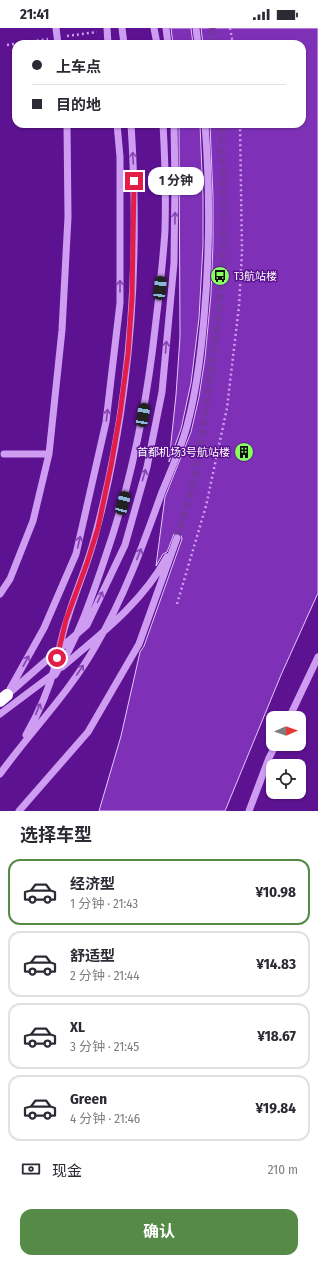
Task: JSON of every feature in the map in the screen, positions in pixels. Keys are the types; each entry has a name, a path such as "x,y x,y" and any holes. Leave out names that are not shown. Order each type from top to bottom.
{"street":[{"path":"56,28 58,40"},
{"path":"107,28 108,40"},
{"path":"122,28 124,40"},
{"path":"154,28 156,40"},
{"path":"166,28 168,40"},
{"path":"196,28 198,40"},
{"path":"0,594 10,579 33,521 49,454 62,330 68,217 67,128"},
{"path":"4,698 44,628 76,554 106,422 120,303 120,157 117,128"},
{"path":"50,683 66,620 87,563 100,519 111,466 124,387 133,281 134,189 131,128"},
{"path":"0,774 30,729 50,683 69,652 95,590 116,528 137,445 153,350 164,249 166,189 163,128"},
{"path":"4,698 87,625 125,545 147,467 162,392 174,264 176,184 174,128"},
{"path":"13,756 62,697 95,648 119,603 188,423 200,358 208,276 209,221 206,128"},
{"path":"4,454 49,454"},
{"path":"0,714 54,674 117,621 134,603 159,571 177,538 139,644 127,665 88,732 19,811"},
{"path":"292,711 318,657"},
{"path":"249,811 272,751"}],"path":[{"path":"230,28 232,40"},
{"path":"177,604 206,506 227,408 239,306 242,252 240,128"}],"building":[{"path":"171,28 191,28 192,40 172,40"},
{"name":"首都机场3号航站楼","path":"201,28 318,28 318,593 281,675 225,811 99,811 121,736 140,652 144,646 182,539 179,533 174,534 167,552 163,554 156,566 165,497 191,432 199,397 205,358 211,294 213,245 210,128 306,128 306,40 202,40"},
{"path":"179,128 200,128 203,245 199,318 191,383 181,429 169,462 180,337"}],"tunnel":[{"path":"212,28 214,40"},
{"path":"177,538 195,478 220,303 224,211 221,128"}],"place":[{"name":"T3航站楼","path":"220,276"},
{"name":"首都机场3号航站楼","path":"244,452"}],"route":[{"path":"57,658 66,620 98,528 106,494 120,414 128,354 132,298 134,264 134,181"}]}
